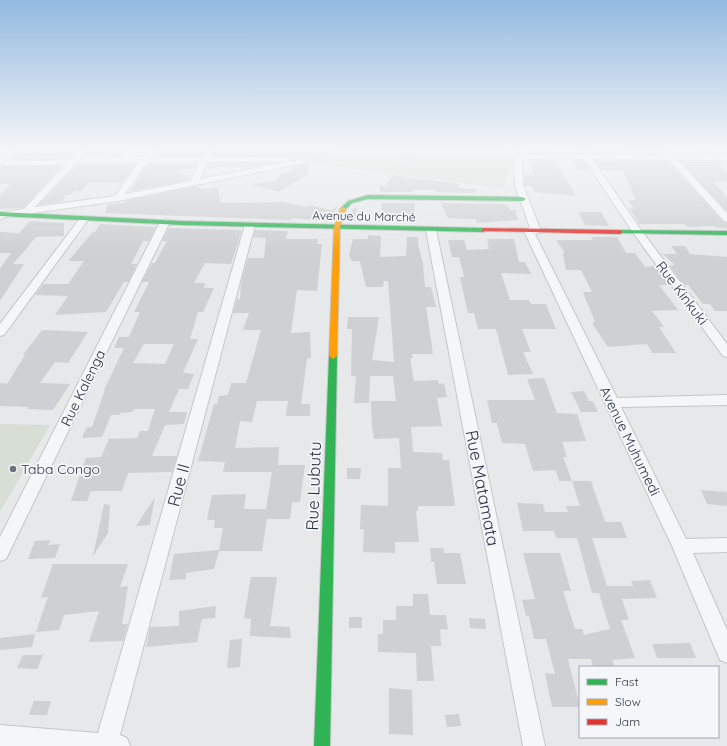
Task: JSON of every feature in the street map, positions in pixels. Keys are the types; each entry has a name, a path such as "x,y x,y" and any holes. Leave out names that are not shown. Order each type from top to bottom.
{"street":[{"path":"27,211 54,183"},
{"path":"118,198 128,183"},
{"path":"1,215 118,198 194,183"},
{"name":"Avenue Muhumedi","path":"519,183 532,231 612,403 681,546 727,653"},
{"name":"Rue Kinkuki","path":"604,183 637,232 727,353"},
{"path":"695,183 727,219"},
{"name":"Rue Lubutu","path":"322,746 337,227 339,216 343,207 360,198 523,199"},
{"name":"Avenue du Marché","path":"1,215 250,225 431,230 727,233"},
{"path":"0,332 84,219"},
{"name":"Rue Kalenga","path":"0,554 166,222"},
{"name":"Rue II","path":"112,746 250,225"},
{"name":"Rue Matamata","path":"431,230 534,746"},
{"path":"612,403 727,400"},
{"path":"681,546 727,545"},
{"path":"0,736 25,742 112,746"}],"shaded area":[{"path":"462,183 504,183 502,188"},
{"name":"Taba Congo","path":"0,424 50,425 0,512"}],"building":[{"path":"46,183 23,208 0,209 0,195 11,184 0,184"},
{"path":"60,183 88,183 82,191 74,191 71,195 65,195 64,201 39,205"},
{"path":"135,183 175,183 130,191"},
{"path":"294,183 277,193 277,191 252,184"},
{"path":"387,183 450,183 459,184 459,188 476,189 475,193 436,192 435,190 380,192 379,185 385,186"},
{"path":"525,183 568,183 576,196 535,192 532,186 525,186"},
{"path":"628,183 688,183 723,222 727,223 727,228 714,226 688,227 685,224 639,224 630,209 634,208 628,200 636,200"},
{"path":"701,183 715,183 727,197 727,211"},
{"path":"198,186 201,189 217,187 221,203 284,202 306,207 308,205 332,210 338,205 330,220 327,221 291,218 290,220 105,213 108,204 124,203 125,201"},
{"path":"381,203 414,203 415,214 382,214"},
{"path":"441,203 507,204 510,210 515,210 518,220 477,223 476,219 448,218"},
{"path":"354,208 357,208 355,221 347,221 349,215"},
{"path":"578,212 601,212 609,226 585,225"},
{"path":"30,221 64,223 64,236 36,237 13,264 24,264 0,301 0,269 11,253 0,253 0,232 19,233"},
{"path":"100,224 156,227 149,241 143,241 131,264 137,264 128,282 124,282 106,312 55,315 68,296 35,295 43,284 68,284 84,261 68,261 93,232 95,232"},
{"path":"169,228 242,230 231,264 205,263 194,283 205,283 204,288 214,288 203,312 198,312 190,339 198,339 183,373 194,374 188,389 179,389 169,412 187,412 184,424 165,425 152,456 177,456 172,472 128,473 122,491 91,491 87,501 71,501 86,458 101,457 109,439 137,438 140,431 148,431 155,409 134,409 132,412 111,415 102,437 82,438 86,428 92,427 104,390 124,348 114,348 119,337 129,337 140,312 134,312 149,282 142,282 152,263 155,263 167,241 162,241","holes":["144,344 174,344 165,364 133,363"]},
{"path":"255,230 288,231 286,239 318,239 317,244 322,244 317,291 297,290 291,333 310,332 311,358 307,359 301,404 310,404 310,416 286,416 288,401 257,401 252,422 240,421 235,448 279,447 278,465 305,465 300,502 292,502 290,519 267,519 262,551 219,551 214,569 186,573 186,579 169,580 174,554 219,550 223,528 214,528 215,520 207,520 212,495 246,494 244,509 266,509 272,472 223,472 225,462 198,461 214,404 217,404 219,396 228,395 231,383 246,383 261,330 243,330 249,313 233,313 237,299 240,299 241,283 248,258 264,258 266,238 253,237"},
{"path":"368,235 381,236 380,257 406,256 407,237 418,237 418,244 423,264 425,287 431,287 436,307 426,307 433,354 412,354 413,358 410,358 414,381 438,380 439,384 444,383 447,397 437,398 442,426 411,427 413,452 442,453 443,460 449,460 455,506 418,506 418,511 416,511 419,542 395,542 395,553 363,552 364,529 360,529 361,505 388,506 388,468 401,468 399,438 374,439 372,426 371,401 396,401 393,376 370,376 369,403 354,403 356,376 351,376 352,329 347,329 348,317 379,317 372,360 394,362 388,281 384,281 383,287 366,287 360,261 352,261 349,256 353,239 368,239"},
{"path":"591,237 617,237 626,253 635,253 645,267 656,266 669,285 659,285 678,310 652,311 664,327 659,327 676,353 653,353 647,344 608,347 592,323 595,322 583,292 592,292 581,270 566,270 563,253 565,253 556,240 593,240"},
{"path":"487,239 514,239 519,262 525,262 531,274 501,273 510,300 529,300 531,304 546,304 556,329 522,329 531,352 523,352 533,374 508,375 496,329 478,329 474,313 468,313 460,277 464,277 459,257 452,257 448,240 464,240 467,250 489,249"},
{"path":"671,246 685,246 690,254 727,257 727,311 715,311 710,304 703,304 688,285 684,285 670,266 675,265 663,254 677,254"},
{"path":"42,330 88,332 68,363 55,362 40,383 70,384 53,410 0,406 0,383 7,384 25,355 23,355"},
{"path":"544,378 557,413 577,414 586,441 562,442 567,457 563,457 572,481 559,481 556,470 533,471 525,444 502,443 497,423 492,423 487,400 535,400 527,379"},
{"path":"584,391 589,401 593,401 598,412 581,412 571,392"},
{"path":"347,468 361,468 360,479 347,479"},
{"path":"572,481 591,481 605,522 621,522 627,538 592,538 607,586 633,586 631,581 650,580 657,598 622,599 629,620 621,620 635,658 612,660 615,666 593,666 591,659 568,659 579,707 552,707 545,673 555,674 546,639 534,639 529,616 526,616 522,600 535,599 523,553 560,553 571,591 563,591 575,629 582,629 584,635 610,629 599,593 592,593 577,538 556,538 554,531 523,531 517,503 543,504 545,512 568,512 566,506 580,506"},
{"path":"701,490 727,492 727,506 707,504"},
{"path":"155,497 150,525 136,526"},
{"path":"104,504 110,505 108,533 93,556"},
{"path":"50,540 48,545 60,544 55,558 28,559 35,541"},
{"path":"430,548 443,548 444,553 460,553 466,584 437,584 434,562 431,562"},
{"path":"53,564 128,564 120,587 128,586 122,624 128,624 123,641 89,642 99,611 64,615 59,630 36,632 48,597 41,598"},
{"path":"251,577 277,577 270,626 290,627 291,638 250,636 251,619 244,618"},
{"path":"413,594 428,594 430,615 446,615 448,630 440,629 441,646 431,646 434,681 417,681 416,653 378,652 378,634 383,634 383,620 396,620 396,606 413,606"},
{"path":"216,606 215,618 202,619 197,642 146,647 150,627 179,626 179,611"},
{"path":"349,617 362,617 362,628 349,628"},
{"path":"469,618 485,619 486,629 470,628"},
{"path":"35,634 32,647 0,650 0,638"},
{"path":"242,639 240,667 227,668 230,640"},
{"path":"690,643 696,658 657,658 652,644"},
{"path":"23,655 43,655 37,669 17,668"},
{"path":"389,688 412,690 413,735 389,734"},
{"path":"34,701 51,701 47,715 29,715"},
{"path":"459,714 461,726 447,727 445,715"}],"traffic: fast":[{"path":"343,209 350,202 368,197 523,199"},
{"path":"0,214 182,223 484,230"},
{"path":"620,232 727,233"},
{"path":"322,746 333,356"}],"traffic: slow":[{"path":"333,356 337,227 343,209"}],"traffic: jam":[{"path":"484,230 620,232"}],"place":[{"name":"Taba Congo","path":"13,469"}]}
